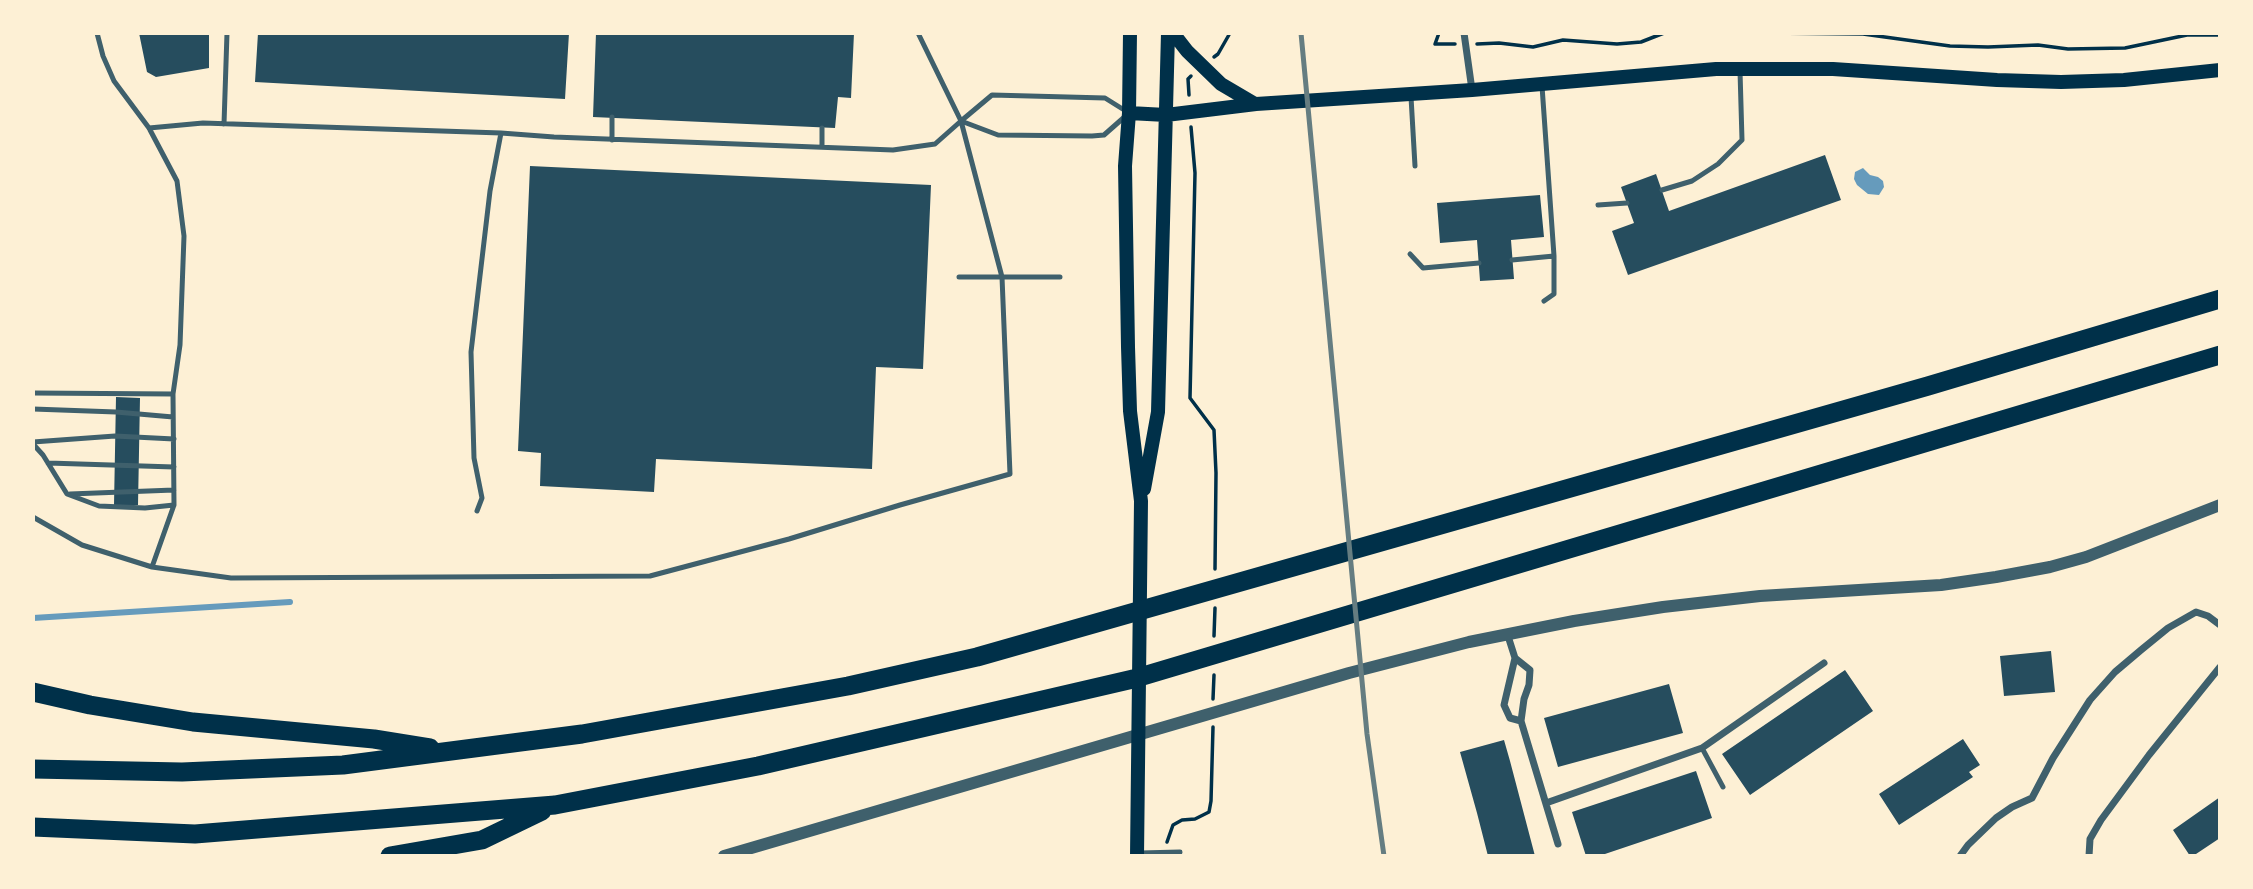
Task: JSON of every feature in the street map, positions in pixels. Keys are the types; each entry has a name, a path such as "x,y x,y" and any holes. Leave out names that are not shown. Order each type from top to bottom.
{"highway":[{"path":"33,769 182,772 317,766 455,752 582,734 848,686 977,657 1928,386 2220,299"},
{"path":"33,827 195,834 555,805 758,766 1133,679 2220,355"},
{"path":"33,692 90,705 193,722 374,740 455,752"},
{"path":"390,856 482,840 555,805"}],"main road":[{"path":"1130,33 1125,166 1130,411 1142,501 1137,854"},
{"path":"1142,501 1158,412 1166,114 1171,33"},
{"path":"1171,33 1214,77 1238,95 1256,104"},
{"path":"1129,113 1166,114 1256,104 1740,68 1833,69 2048,82 2124,80 2220,70"}],"street":[{"path":"1464,33 1472,90"},
{"path":"724,856 1349,673 1469,642 1663,607 1760,596 1941,584 1996,577 2086,557 2220,505"},
{"path":"1960,856 1996,818 2032,798 2072,726 2090,700 2115,672 2168,628 2196,612 2208,616 2220,625"},
{"path":"1508,636 1515,658 1504,705 1510,718 1521,721"},
{"path":"1515,658 1530,670 1521,721 1558,844"},
{"path":"1546,803 1702,748 1824,663"},
{"path":"2089,856 2090,839 2101,820 2220,667"}],"lane":[{"path":"97,33 114,81 149,128 177,181 184,236 180,345 173,394 174,505 152,566"},
{"path":"224,124 227,33"},
{"path":"33,517 82,545 152,566 231,579 650,576 789,539 1010,474 1003,277 961,121 918,33"},
{"path":"1662,190 1692,181 1717,164 1742,140 1740,68"},
{"path":"1542,83 1554,256 1554,293 1544,301"},
{"path":"1411,94 1415,166"},
{"path":"149,128 203,123 893,150 935,145 961,121 992,95 1105,98 1129,113 1104,135 998,135 961,121"},
{"path":"612,117 612,140"},
{"path":"822,128 822,147"},
{"path":"477,510 482,498 474,458 471,352 490,191 501,133"},
{"path":"1598,205 1627,203"},
{"path":"1410,254 1423,268 1479,263"},
{"path":"1512,260 1554,256"},
{"path":"959,277 1060,277"},
{"path":"33,393 173,394"},
{"path":"33,409 173,417"},
{"path":"33,443 116,436 174,439"},
{"path":"33,443 67,494 99,506 145,508 174,505"},
{"path":"48,463 174,467"},
{"path":"67,494 174,490"},
{"path":"1702,748 1723,787"},
{"path":"1137,854 1180,852"}],"path":[{"path":"1213,57 1219,54 1230,33"},
{"path":"1437,44 1439,33"},
{"path":"1499,43 1533,47 1563,40 1616,44 1641,42 1664,33"},
{"path":"1763,33 1863,34 1950,46 2038,45 2068,50 2124,48 2187,35 2220,35"},
{"path":"1195,168 1190,398 1214,430 1216,473"},
{"path":"1169,852 1166,841 1172,825 1209,812 1211,802"}],"water":[{"path":"1863,168 1883,181 1884,187 1879,195 1868,194 1857,185 1855,172"}],"building":[{"path":"139,33 209,33 209,68 156,77 147,72"},
{"path":"258,33 569,33 565,99 255,82"},
{"path":"596,33 854,33 851,98 838,97 835,128 593,117"},
{"path":"1825,155 1841,200 1628,275 1612,231 1634,223 1621,187 1656,174 1669,211"},
{"path":"530,166 931,185 923,369 876,367 872,469 656,459 654,492 540,486 541,453 518,451"},
{"path":"1540,195 1544,237 1511,240 1514,279 1480,281 1477,240 1440,243 1437,203"},
{"path":"116,397 140,398 138,505 114,505"},
{"path":"2051,651 2055,692 2004,696 2000,656"},
{"path":"1845,670 1873,711 1750,795 1722,754"},
{"path":"1669,684 1683,733 1558,767 1544,718"},
{"path":"1963,739 1980,765 1969,772 1973,777 1899,825 1879,794"},
{"path":"1504,740 1535,856 1488,856 1460,752"},
{"path":"1696,771 1712,818 1599,856 1586,856 1572,812"},
{"path":"2220,797 2220,838 2190,856 2173,830"}],"waterway":[{"path":"33,618 290,602"}],"railway":[{"path":"1301,33 1367,734 1384,856"}]}
